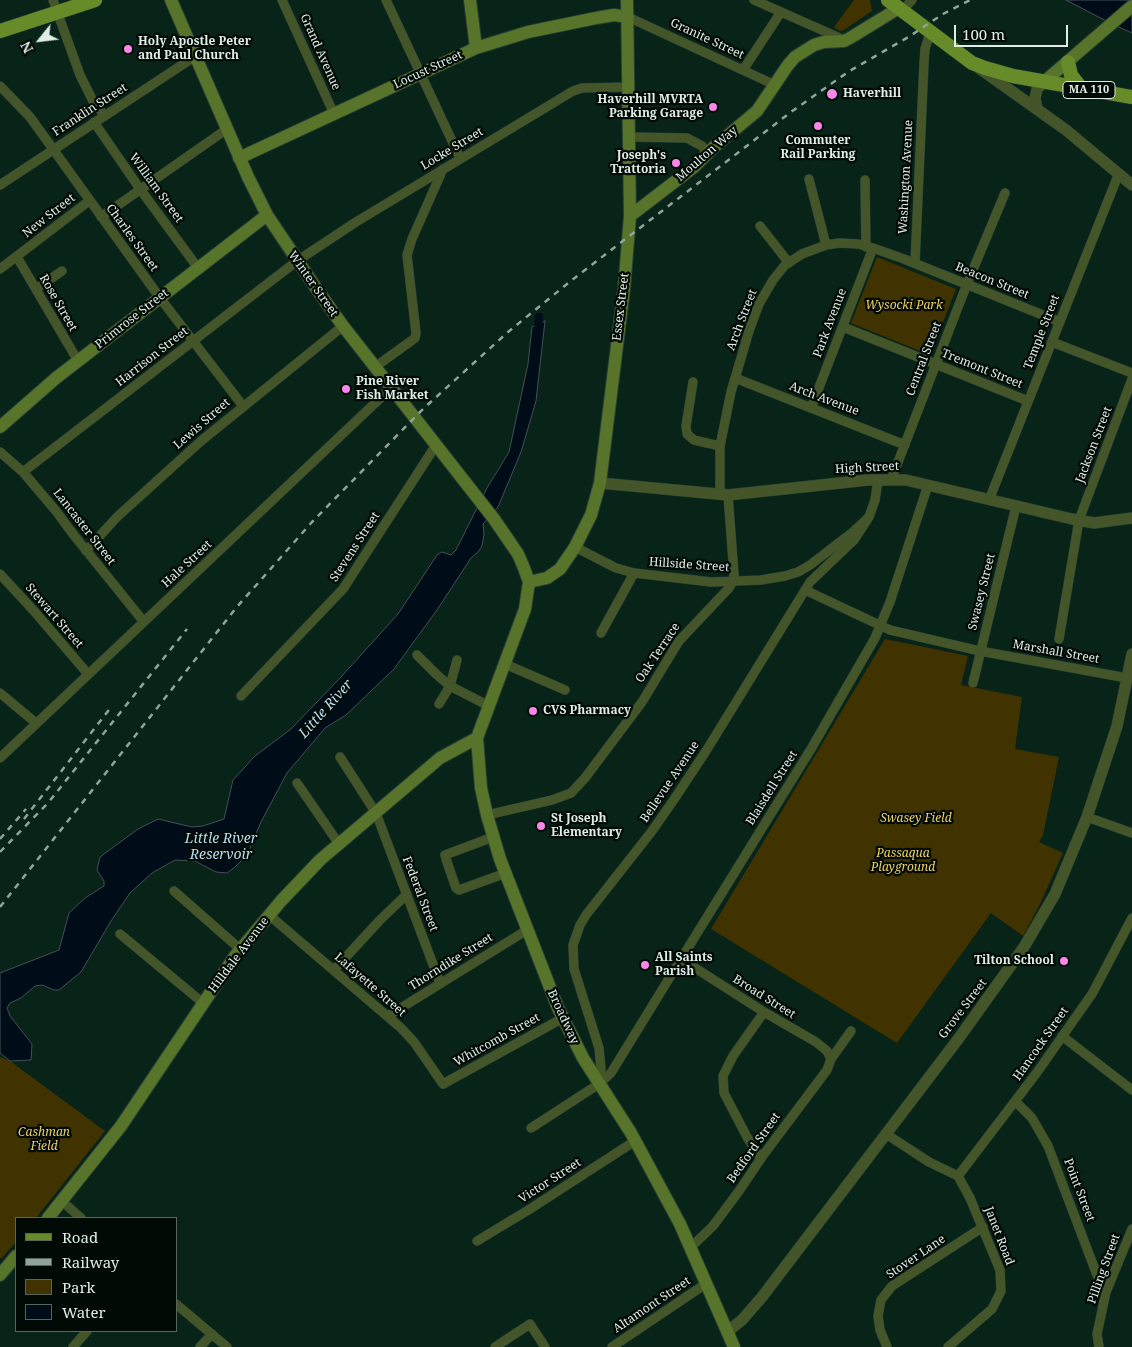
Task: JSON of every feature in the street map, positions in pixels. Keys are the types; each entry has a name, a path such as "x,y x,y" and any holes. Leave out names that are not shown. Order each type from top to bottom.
{"main road":[{"path":"0,31 55,6 95,0"},
{"name":"Winter Street","path":"171,0 194,57 266,215 297,262 344,326 506,537 518,554 530,582"},
{"path":"470,0 476,48"},
{"name":"Essex Street","path":"530,582 547,578 560,568 575,547 591,515 600,483 624,289 630,216 627,0"},
{"path":"1045,82 1132,6"},
{"path":"844,40 896,7"},
{"name":"MA 110","path":"896,7 972,63 998,72 1045,82 1132,97"},
{"name":"Locust Street","path":"239,158 476,48 528,32 596,18 614,15 628,17"},
{"name":"Moulton Way","path":"630,216 677,181 757,111 788,65 805,50 824,42 844,40"},
{"path":"1068,62 1071,75 1081,88"},
{"name":"Primrose Street","path":"1,422 266,215"},
{"name":"Broadway","path":"530,582 525,609 477,738 486,815 527,930 563,1018 575,1043 654,1174 691,1247 734,1347"},
{"name":"Hilldale Avenue","path":"49,1217 63,1202 121,1126 240,949 269,915 320,860 440,758 477,738"},
{"path":"0,1275 15,1257"}],"street":[{"name":"Grand Avenue","path":"282,0 334,114"},
{"path":"386,0 460,158"},
{"path":"754,0 844,40"},
{"path":"896,7 912,0"},
{"path":"55,6 86,86 104,115"},
{"path":"743,70 781,12"},
{"name":"Granite Street","path":"628,17 775,85"},
{"name":"Washington Avenue","path":"915,263 924,63 925,49 930,32"},
{"name":"Franklin Street","path":"0,185 194,57"},
{"path":"972,63 1066,130 1132,186"},
{"path":"1037,109 1035,98 1037,89 1045,82"},
{"name":"Charles Street","path":"0,86 30,117 160,298 243,406"},
{"name":"Locke Street","path":"297,262 356,222 573,91 588,87 629,87"},
{"name":"William Street","path":"94,122 198,268"},
{"path":"101,217 227,129"},
{"path":"630,136 687,138 702,146 708,153"},
{"path":"375,367 411,341 416,333 407,255 412,239 443,169"},
{"name":"Temple Street","path":"989,500 1118,173"},
{"path":"809,179 826,246"},
{"path":"865,180 870,248"},
{"name":"Central Street","path":"892,480 967,284 1005,192"},
{"name":"New Street","path":"0,269 90,201"},
{"path":"760,226 788,263"},
{"name":"Arch Street","path":"733,581 734,574 720,446 735,378 759,304 773,280 788,263 802,254 826,246 839,244 870,248 915,263"},
{"name":"Park Avenue","path":"811,408 870,248"},
{"name":"Rose Street","path":"17,257 78,361"},
{"name":"Harrison Street","path":"22,472 297,262"},
{"name":"Beacon Street","path":"915,263 1060,322"},
{"path":"36,289 62,271"},
{"name":"Lewis Street","path":"86,551 131,505 201,441 344,326"},
{"name":"Tremont Street","path":"842,327 1028,401"},
{"path":"1052,342 1132,373"},
{"name":"Arch Avenue","path":"735,378 905,444"},
{"name":"Jackson Street","path":"1059,639 1079,520 1132,379"},
{"path":"693,382 686,426 687,434 694,440 720,446"},
{"name":"Hale Street","path":"0,758 391,388"},
{"name":"Stevens Street","path":"241,696 343,589 436,445"},
{"name":"Lancaster Street","path":"0,452 22,472 56,511 144,622"},
{"path":"869,517 875,500 878,480"},
{"name":"High Street","path":"600,483 724,495 878,480 906,480 1079,520 1106,522 1132,518"},
{"name":"Blaisdell Street","path":"531,1128 599,1084 611,1073 811,749 875,638 890,602 928,485"},
{"name":"Swasey Street","path":"973,683 1016,506"},
{"name":"Hillside Street","path":"575,547 616,568 634,573 700,581 772,579 798,572 831,550 869,517"},
{"name":"Bellevue Avenue","path":"599,1084 601,1069 599,1048 576,981 574,969 573,951 576,935 586,915 652,831 701,759 805,590 816,576 854,540 869,517"},
{"path":"601,633 634,573"},
{"name":"Stewart Street","path":"0,574 88,674"},
{"name":"Oak Terrace","path":"486,815 552,800 571,793 585,778 642,702 679,641 729,588 733,581"},
{"path":"805,590 881,625"},
{"name":"Marshall Street","path":"881,625 890,630 980,651 1127,678"},
{"name":"Grove Street","path":"728,1332 742,1320 762,1297 975,1016 1024,947 1055,894 1087,817 1110,751 1132,654"},
{"path":"417,655 450,686 489,706"},
{"path":"439,704 450,686 457,660"},
{"path":"505,664 565,690"},
{"path":"0,693 36,723"},
{"name":"Federal Street","path":"340,757 376,813 440,983"},
{"path":"297,783 339,844"},
{"path":"1087,817 1132,832"},
{"path":"493,837 445,855 456,888 459,890 506,873"},
{"path":"174,891 240,949"},
{"path":"334,970 406,895"},
{"name":"Lafayette Street","path":"269,915 388,1016 414,1042 443,1084"},
{"name":"Hancock Street","path":"958,1176 1016,1101 1092,994 1132,918"},
{"name":"Thorndike Street","path":"388,1016 527,930"},
{"path":"120,934 203,1003"},
{"name":"Broad Street","path":"681,959 764,1012 816,1042 827,1051 831,1059"},
{"path":"761,1159 747,1138 724,1093 723,1076 734,1056 764,1012"},
{"name":"Whitcomb Street","path":"443,1084 563,1018"},
{"name":"Bedford Street","path":"691,1247 712,1226 827,1070 831,1059 851,1031"},
{"path":"1062,1036 1132,1090"},
{"name":"Point Street","path":"1016,1101 1032,1118 1048,1146 1105,1296"},
{"path":"886,1134 929,1162 958,1176"},
{"name":"Victor Street","path":"477,1241 635,1141"},
{"name":"Janet Road","path":"948,1347 992,1309 1001,1291 1000,1270 983,1227 958,1176"},
{"path":"63,1202 80,1217"},
{"name":"Stover Lane","path":"887,1347 880,1330 878,1316 881,1300 892,1286 983,1227"},
{"name":"Pilling Street","path":"1099,1347 1097,1334 1105,1296 1132,1229"},
{"name":"Altamont Street","path":"612,1347 707,1284"},
{"path":"178,1306 227,1347"},
{"path":"495,1347 530,1324 544,1347"},
{"path":"73,1347 86,1332"},
{"path":"200,1347 212,1334"}],"green space":[{"path":"854,0 870,0 872,11 840,31 834,27"},
{"name":"Wysocki Park","path":"877,257 956,289 930,355 851,323"},
{"name":"Swasey Field","path":"885,639 968,656 961,685 1022,697 1015,749 1059,757 1043,835 1039,842 1063,853 1023,936 991,913 897,1043 711,929"},
{"name":"Cashman Field","path":"0,1057 10,1061 105,1131 37,1217 15,1217 15,1243 1,1259"}],"water":[{"path":"1066,0 1132,0 1132,33 1112,24"},
{"name":"Little River Reservoir","path":"545,321 536,401 521,452 498,507 483,524 482,546 471,558 437,610 394,669 346,715 325,728 287,773 261,822 247,855 235,867 227,873 216,872 195,861 175,860 152,873 130,893 81,972 59,990 42,985 35,986 21,998 10,1003 7,1008 10,1016 32,1044 31,1060 10,1061 0,1053 0,973 59,950 69,913 85,898 104,886 104,881 97,870 100,857 138,829 158,819 192,827 203,826 224,819 233,780 255,756 291,729 341,677 398,614 437,555 442,552 451,555 456,550 487,488 509,452 528,364 532,327"}],"waterway":[{"name":"Little River","path":"538,332 539,317"}],"railway":[{"path":"0,907 236,608 312,522 423,409 508,332 572,280 791,112 848,72 910,36 943,14 970,0"},
{"path":"0,852 48,803 187,629"},
{"path":"24,819 112,706"},
{"path":"0,839 26,809"}],"place":[{"name":"Holy Apostle Peter and Paul Church","path":"128,49"},
{"name":"Haverhill","path":"832,94"},
{"name":"Haverhill MVRTA Parking Garage","path":"713,107"},
{"name":"Commuter Rail Parking","path":"818,126"},
{"name":"Joseph's Trattoria","path":"676,163"},
{"name":"Pine River Fish Market","path":"346,389"},
{"name":"CVS Pharmacy","path":"533,711"},
{"name":"St Joseph Elementary","path":"541,826"},
{"name":"Tilton School","path":"1064,961"},
{"name":"All Saints Parish","path":"645,965"}],"park label":[{"name":"Passaqua Playground","path":"903,861"}]}
